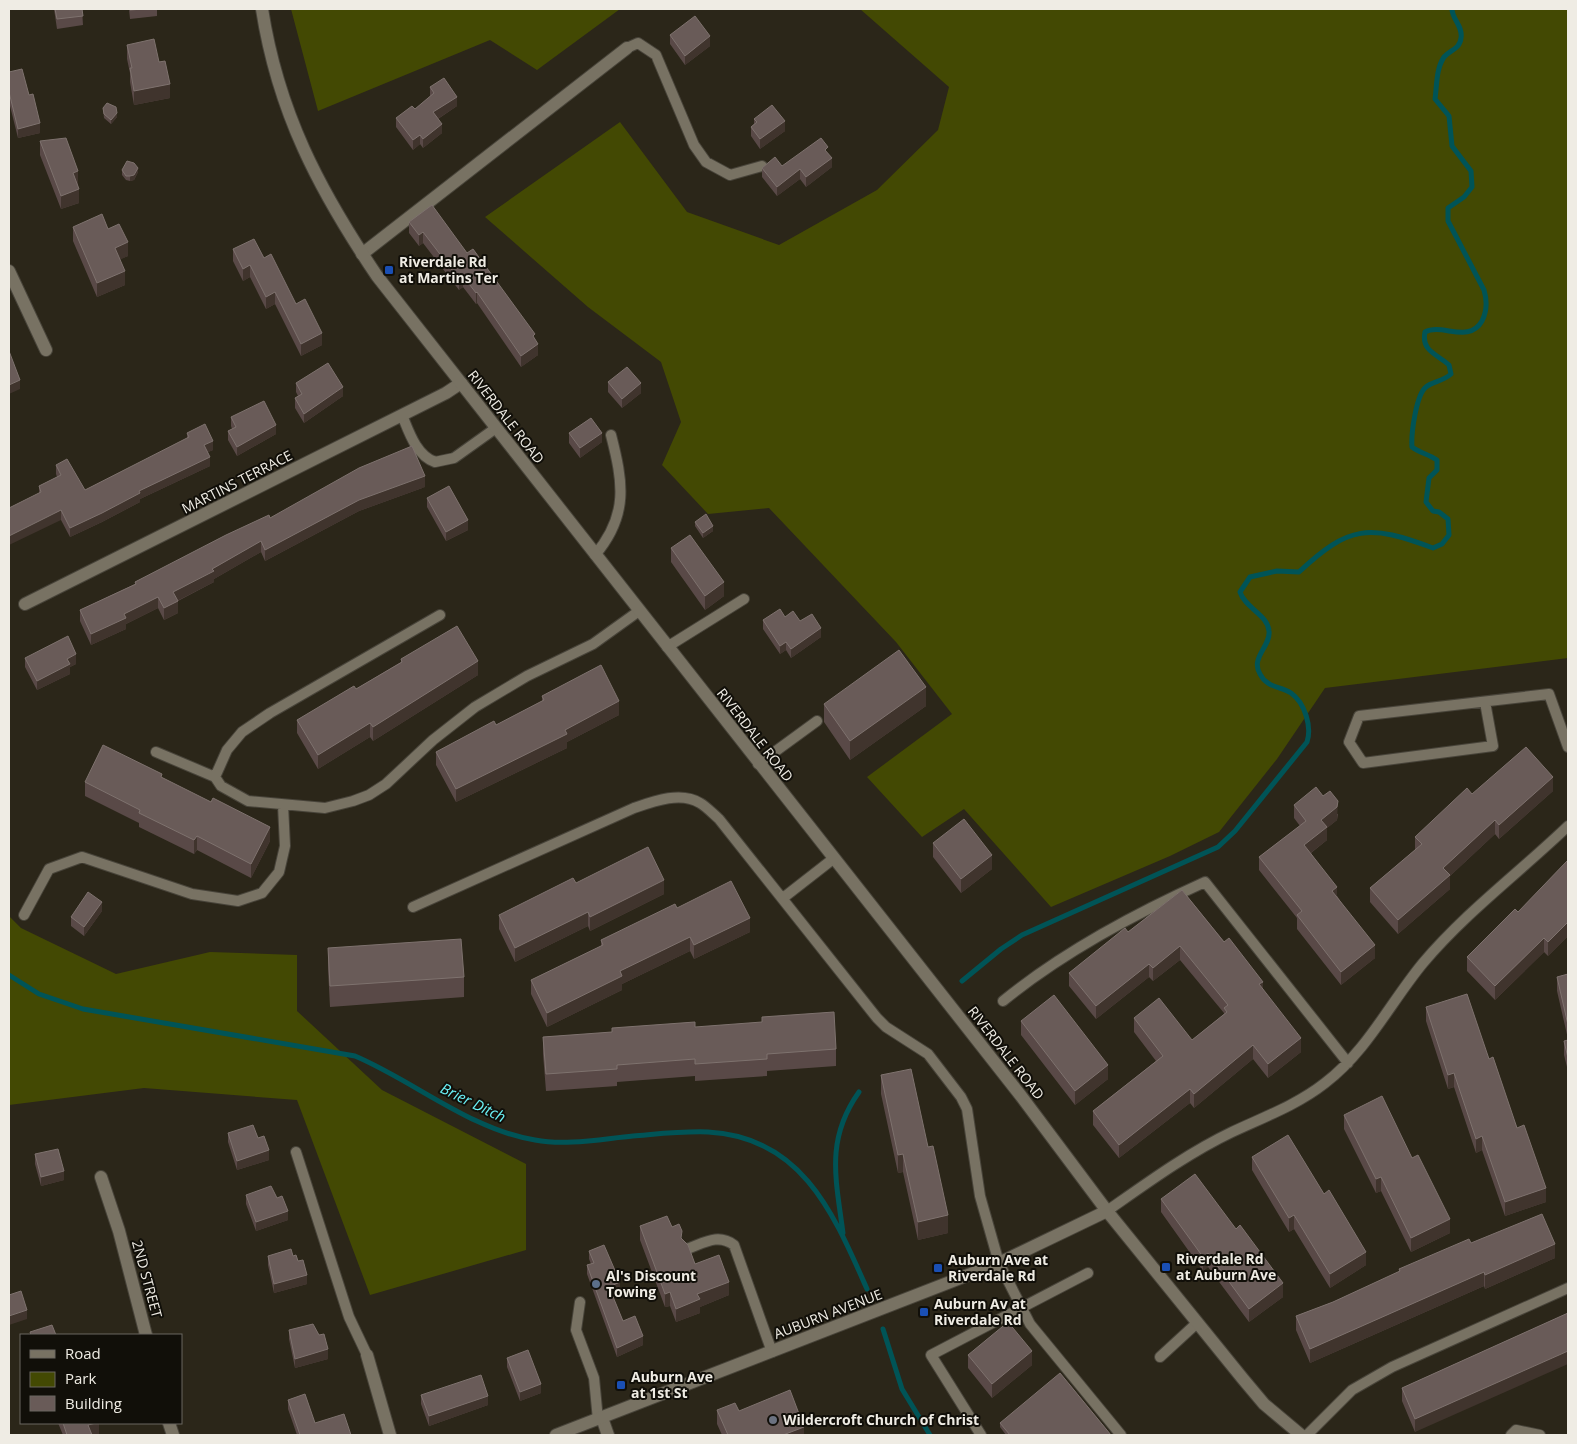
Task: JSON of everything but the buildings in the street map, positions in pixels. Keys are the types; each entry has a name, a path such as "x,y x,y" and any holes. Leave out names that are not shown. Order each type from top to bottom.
{"street":[{"name":"RIVERDALE ROAD","path":"262,9 280,85 298,136 327,198 362,254 638,611 1021,1096 1107,1211 1264,1404 1301,1435"},
{"path":"362,254 627,48"},
{"path":"9,271 46,350"},
{"name":"MARTINS TERRACE","path":"25,604 446,393 461,383"},
{"name":"2ND STREET","path":"101,1177 118,1231 146,1334"},
{"name":"AUBURN AVENUE","path":"556,1435 999,1263 1107,1211"},
{"path":"367,1355 390,1435"},
{"path":"600,1419 608,1435"}],"lane":[{"path":"627,48 638,43 656,55 694,145 706,162 730,175 762,166"},
{"path":"402,415 419,451 434,462 454,458 496,428"},
{"path":"595,555 603,546 620,513 620,472 611,435"},
{"path":"667,647 744,599"},
{"path":"156,752 216,777 221,786 248,801 325,808 369,795 386,784 433,740 475,707 527,676 592,644 638,611"},
{"path":"216,777 228,750 242,732 270,713 440,615"},
{"path":"1485,702 1493,746 1363,763 1349,742 1359,716 1549,694 1568,748"},
{"path":"758,764 817,721"},
{"path":"413,907 634,808 667,798 688,799 700,803 718,819 877,1018 886,1028 928,1054 961,1097 967,1109 980,1196 999,1263 1030,1324 1121,1435"},
{"path":"24,915 49,869 82,857 192,894 238,901 262,892 279,872 285,846 283,805"},
{"path":"1107,1211 1156,1177 1205,1147 1305,1098 1348,1063 1422,964 1467,916 1568,826"},
{"path":"783,898 833,859"},
{"path":"1003,1001 1034,976 1065,957 1170,898 1205,882 1348,1063"},
{"path":"296,1152 349,1317 367,1355"},
{"path":"687,1249 715,1238 726,1240 734,1245 772,1352"},
{"path":"981,1435 931,1355 1088,1273"},
{"path":"1307,1435 1352,1390 1392,1367 1568,1288"},
{"path":"580,1302 576,1330 594,1378 600,1419"},
{"path":"1160,1357 1198,1323"},
{"path":"1511,1435 1516,1430 1540,1435"}],"green space":[{"path":"291,9 620,9 537,70 490,40 318,111"},
{"path":"860,9 1568,9 1568,658 1325,688 1277,759 1219,832 1170,856 1051,907 964,809 922,837 867,777 952,714 896,642 769,508 708,514 662,465 681,422 661,362 588,307 485,217 620,122 687,212 779,245 877,190 938,130 949,87"},
{"path":"9,916 21,928 116,974 210,952 297,955 297,1011 382,1090 526,1164 526,1250 370,1295 297,1100 144,1088 9,1105"}],"waterway":[{"path":"962,981 1001,949 1022,935 1218,847 1235,831 1307,742 1308,723 1304,709 1296,697 1266,682 1260,674 1257,663 1267,642 1269,631 1265,620 1246,603 1240,592 1250,577 1277,571 1299,572 1316,556 1332,545 1346,537 1361,533 1392,535 1433,548 1442,544 1449,535 1448,519 1439,512 1433,511 1426,502 1429,478 1437,470 1437,460 1412,447 1412,441 1413,424 1422,391 1429,385 1451,374 1449,365 1431,352 1425,344 1425,332 1432,330 1470,331 1477,328 1482,321 1486,306 1484,290 1448,221 1448,208 1464,197 1472,187 1471,171 1452,146 1449,116 1435,99 1441,62 1446,55 1459,45 1461,38 1452,9"},
{"name":"Brier Ditch","path":"9,975 39,994 83,1009 355,1056 377,1066 465,1116 511,1135 547,1142 571,1142 689,1132 708,1132 741,1137 768,1148 791,1164 811,1185 842,1234 867,1289"},
{"path":"843,1233 836,1177 837,1143 848,1110 859,1092"},
{"name":"Brier Ditch","path":"883,1329 902,1389 930,1435"}],"place":[{"name":"Riverdale Rd at Martins Ter","path":"389,270"},
{"name":"Riverdale Rd at Auburn Ave","path":"1166,1267"},
{"name":"Auburn Ave at Riverdale Rd","path":"938,1268"},
{"name":"Al's Discount Towing","path":"596,1284"},
{"name":"Auburn Av at Riverdale Rd","path":"924,1312"},
{"name":"Auburn Ave at 1st St","path":"621,1385"},
{"name":"Wildercroft Church of Christ","path":"773,1420"}]}
